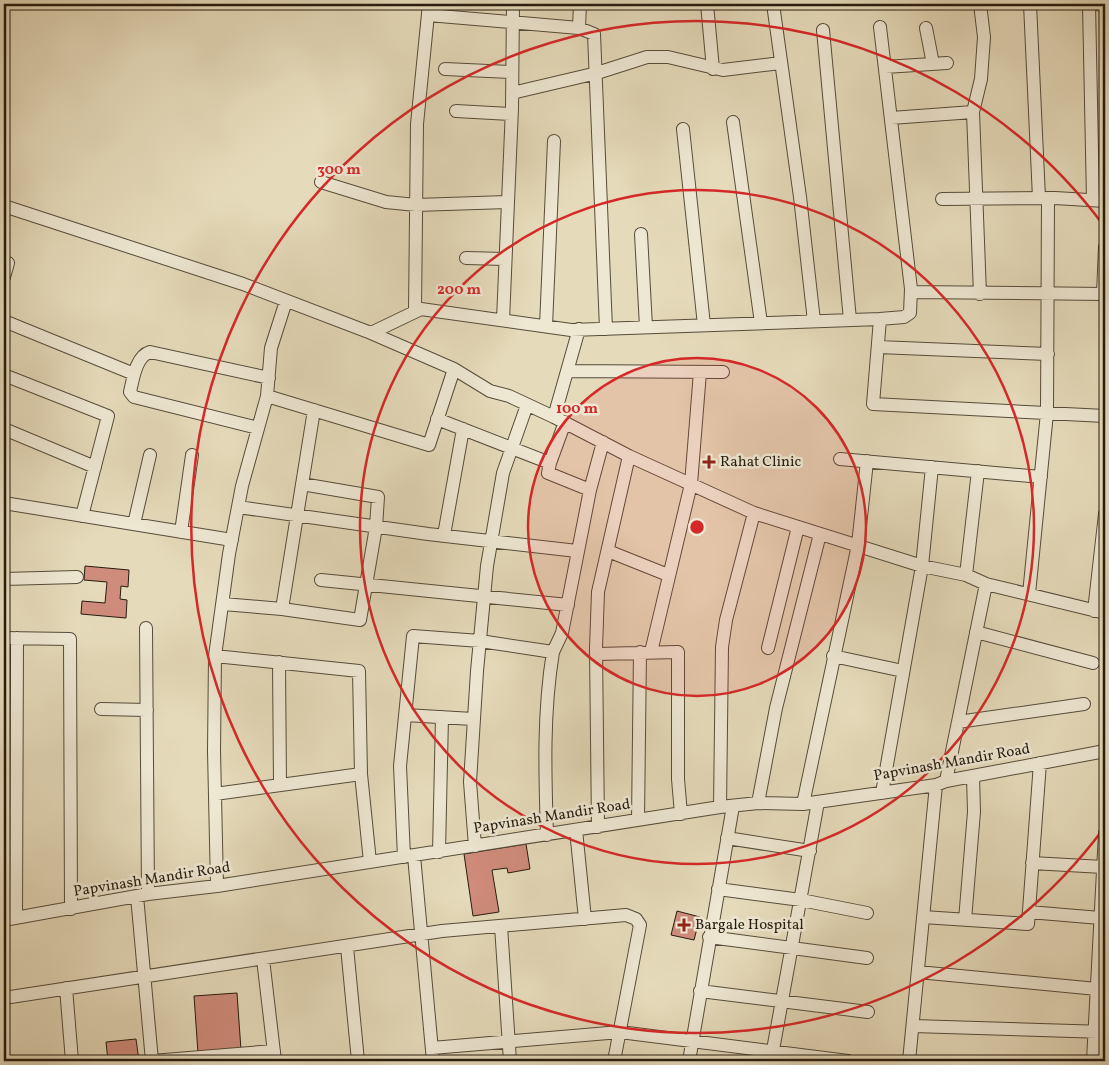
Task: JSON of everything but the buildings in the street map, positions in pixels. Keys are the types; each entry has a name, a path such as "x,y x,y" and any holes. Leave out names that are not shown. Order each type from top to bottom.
{"street":[{"path":"503,320 512,93 513,4"},
{"path":"579,28 580,4"},
{"path":"707,4 713,68"},
{"path":"773,4 800,197 814,322"},
{"path":"980,4 984,37 981,78 973,112 980,294"},
{"path":"1029,594 1048,413 1044,198 1030,4"},
{"path":"942,199 1044,198 1099,201 1088,4"},
{"path":"1096,4 1105,5"},
{"path":"415,311 417,124 429,9 512,23 579,28 594,34 606,329"},
{"path":"371,333 421,308 579,329 814,322 904,317 910,313 911,292 880,27"},
{"path":"926,28 933,64"},
{"path":"823,30 850,320"},
{"path":"512,93 597,74 647,57 668,58 713,68 748,68 781,63"},
{"path":"885,66 947,63"},
{"path":"445,69 512,72"},
{"path":"456,111 511,114"},
{"path":"891,118 973,112"},
{"path":"733,122 761,323"},
{"path":"683,129 704,326"},
{"path":"546,326 554,141"},
{"path":"320,182 386,202 416,205 507,202"},
{"path":"4,206 243,284 371,333 454,369 490,391 560,420 629,456 754,513 922,566 966,575 986,584 1100,612 1105,514"},
{"path":"641,234 646,328"},
{"path":"911,292 1104,294 1105,247"},
{"path":"466,258 505,260"},
{"path":"4,277 8,263"},
{"path":"217,886 215,656 238,507 267,396 271,348 286,301"},
{"path":"880,319 873,404 1105,416"},
{"path":"4,322 134,374"},
{"path":"579,329 567,371 560,420 548,474 590,490"},
{"path":"878,347 1048,354"},
{"path":"258,428 134,397 130,392 134,374 142,356 150,352 269,378"},
{"path":"267,396 429,445 454,369"},
{"path":"567,371 723,372"},
{"path":"638,820 645,652 668,575 691,484 700,372"},
{"path":"4,375 108,416 82,516"},
{"path":"475,846 470,782 473,719 484,597 503,473 527,405"},
{"path":"282,608 314,410"},
{"path":"437,419 550,463"},
{"path":"4,429 95,467"},
{"path":"444,536 463,429"},
{"path":"547,834 545,761 548,687 553,652 562,633 590,490 603,442"},
{"path":"134,524 150,455"},
{"path":"181,532 192,455"},
{"path":"598,826 596,654 598,592 629,456"},
{"path":"840,459 1041,477"},
{"path":"802,804 858,546 867,461"},
{"path":"882,793 922,566 932,467"},
{"path":"966,575 978,471"},
{"path":"223,604 282,608 360,620 376,527 378,497 302,484"},
{"path":"4,503 232,540"},
{"path":"238,507 444,536 577,551"},
{"path":"689,1061 727,838 722,647 726,620 754,513"},
{"path":"768,648 798,527"},
{"path":"758,804 776,708 820,534"},
{"path":"608,551 668,575"},
{"path":"4,579 77,577"},
{"path":"321,580 568,605"},
{"path":"909,1061 923,917 941,783 958,722 986,584"},
{"path":"146,628 147,710 143,895 145,976 152,1061 274,1056 263,959"},
{"path":"976,632 1093,664"},
{"path":"433,1061 421,935 400,788 413,636 480,642 553,652"},
{"path":"4,638 70,639 71,909"},
{"path":"10,919 17,638"},
{"path":"596,654 678,652 678,779 681,814"},
{"path":"215,656 359,671 361,774 370,862"},
{"path":"833,656 903,671"},
{"path":"279,662 280,785"},
{"path":"958,722 1084,704"},
{"path":"101,709 147,710"},
{"path":"405,715 473,719"},
{"path":"439,852 442,717"},
{"name":"Papvinash Mandir Road","path":"10,919 143,895 217,886 727,807 758,804 802,804 882,793 1105,751"},
{"path":"923,917 1028,924 1040,763"},
{"path":"215,794 361,774"},
{"path":"965,920 974,812 973,776"},
{"path":"772,1056 784,1001 818,802"},
{"path":"576,830 585,919"},
{"path":"1093,1061 1100,1033 1100,918 1105,833"},
{"path":"727,838 810,851"},
{"path":"1032,863 1103,867"},
{"path":"718,889 801,900 867,913"},
{"path":"1029,912 1100,918"},
{"path":"4,998 421,935 626,915 636,919 640,925 614,1061"},
{"path":"501,926 510,1061"},
{"path":"709,937 867,958"},
{"path":"347,947 358,1061"},
{"path":"918,972 1100,985"},
{"path":"66,988 72,1061"},
{"path":"700,991 868,1012"},
{"path":"912,1026 1100,1033"},
{"path":"432,1048 620,1032 772,1056 848,1061"}],"place":[{"name":"Rahat Clinic","path":"709,462"},
{"name":"Bargale Hospital","path":"684,925"}]}
